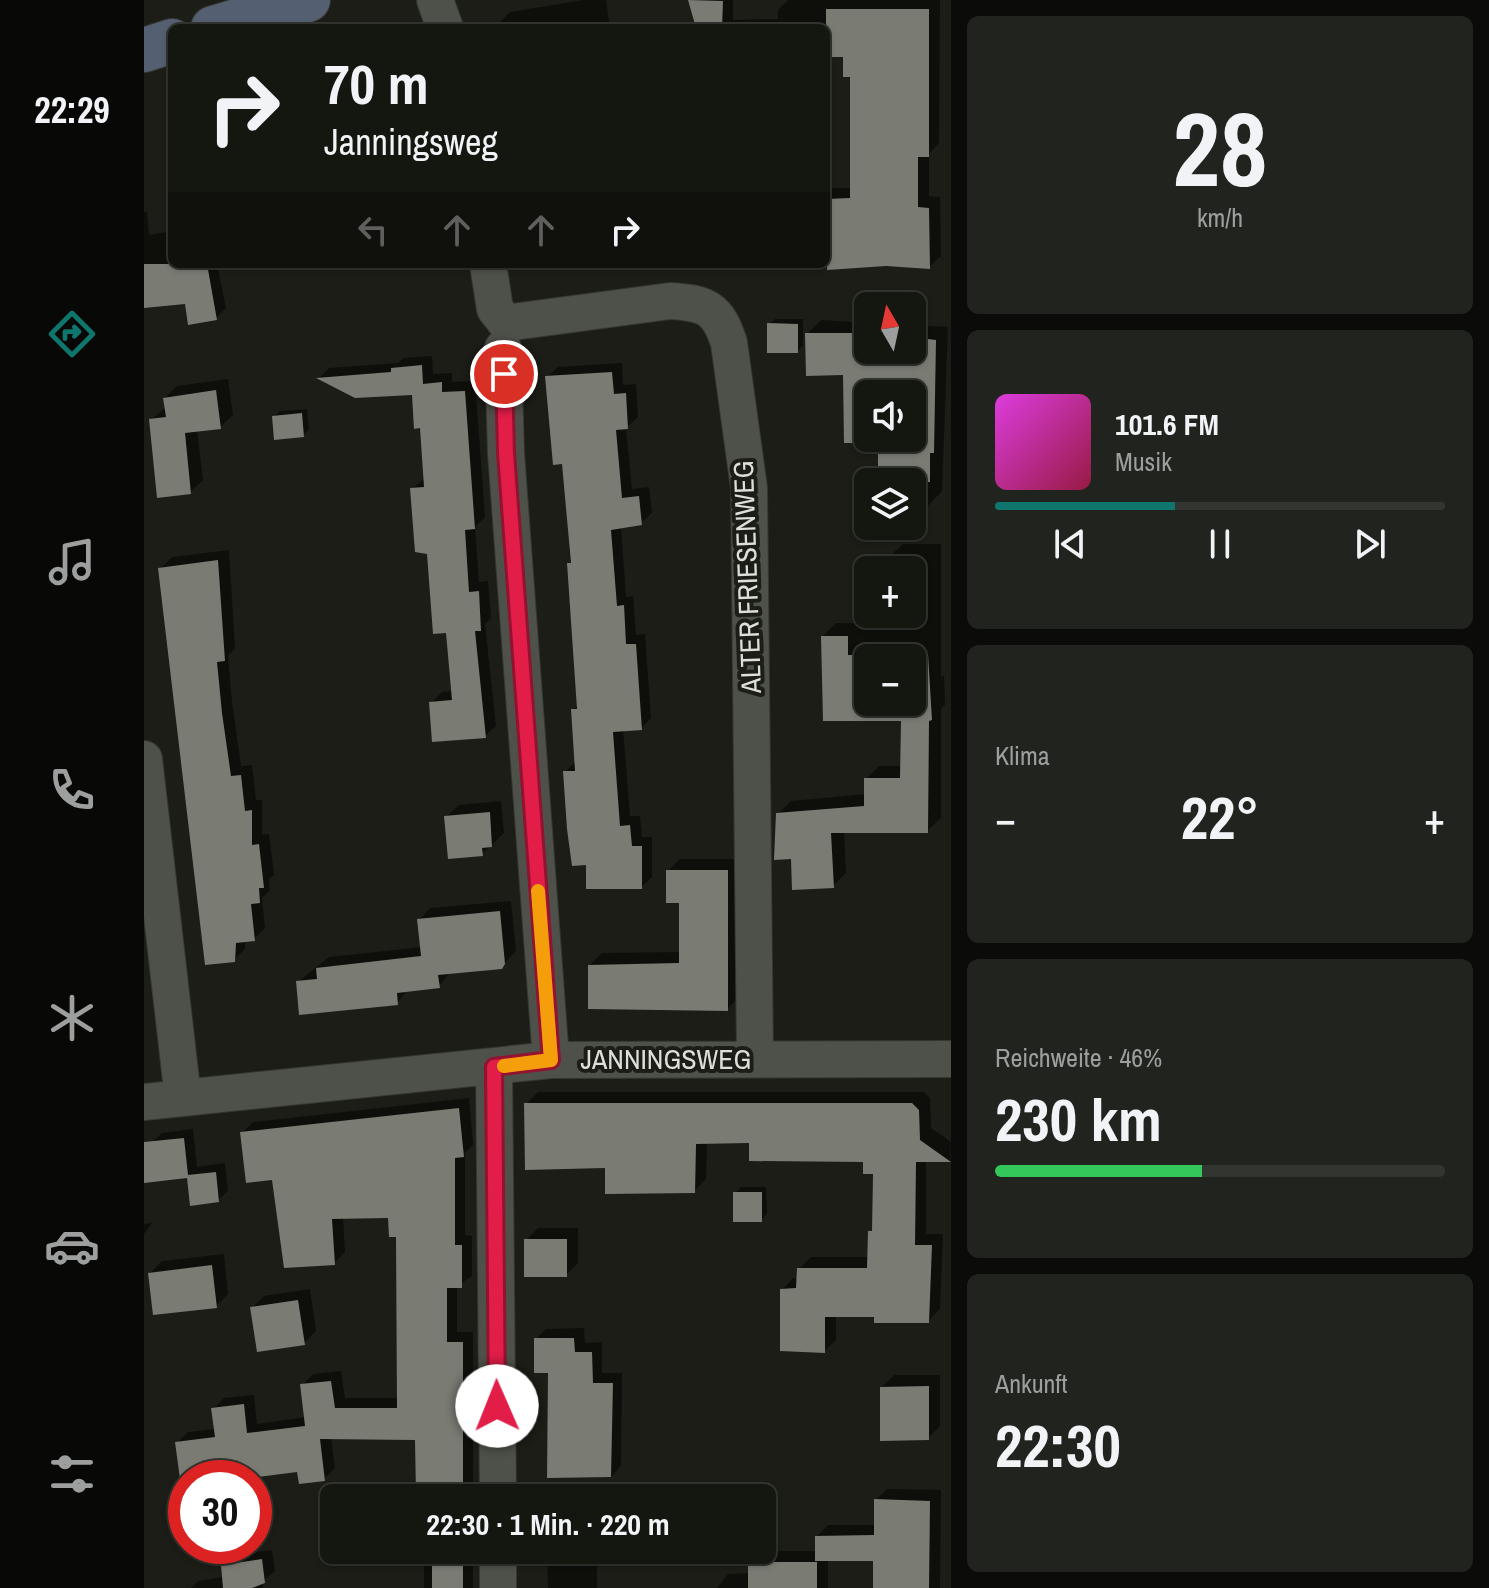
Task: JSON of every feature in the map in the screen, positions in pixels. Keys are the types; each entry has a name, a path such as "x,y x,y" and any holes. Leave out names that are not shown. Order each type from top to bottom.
{"street":[{"path":"227,24 308,0"},
{"path":"435,0 444,24"},
{"path":"144,50 168,42"},
{"path":"489,268 495,309 504,335 506,453 551,1060"},
{"name":"ALTER FRIESENWEG","path":"504,335 670,301 693,302 711,309 722,323 729,343 749,488 755,1059"},
{"path":"144,759 183,1098"},
{"name":"JANNINGSWEG","path":"144,1102 551,1060 951,1059"},
{"path":"494,1067 498,1484"},
{"path":"498,1564 498,1588"}],"building":[{"path":"688,0 723,1 722,24 695,24"},
{"path":"826,9 929,9 929,157 918,157 918,207 929,208 930,269 886,266 827,270 830,268 830,199 850,198 850,77 843,77 843,57 830,57 830,24 826,24"},
{"path":"144,264 168,264 168,268 208,268 217,320 188,325 185,304 144,308"},
{"path":"767,323 798,324 798,353 767,353"},
{"path":"805,333 854,333 854,364 926,364 926,339 936,340 934,453 930,453 930,482 926,482 926,468 878,468 878,452 926,452 926,380 854,380 854,443 844,443 843,375 806,376"},
{"path":"422,365 423,384 442,382 442,392 465,391 475,529 465,530 469,592 479,591 481,631 475,631 486,738 432,742 429,702 452,700 446,633 433,634 427,554 415,552 410,488 424,487 420,428 414,429 412,395 355,398 316,378 391,372 391,368"},
{"path":"612,372 614,394 626,393 628,429 616,430 622,498 639,496 642,525 611,530 617,606 624,605 626,644 636,644 642,730 613,732 620,826 630,825 632,846 642,846 642,889 586,889 586,865 572,866 563,771 575,771 571,709 577,709 567,563 571,563 562,464 553,465 545,376"},
{"path":"216,390 221,429 185,433 191,494 157,498 149,419 166,417 163,398"},
{"path":"302,413 304,437 274,440 272,416"},
{"path":"218,560 225,661 217,662 222,713 231,776 241,775 245,811 252,810 252,845 259,844 264,888 259,888 260,903 251,904 255,941 236,943 235,962 205,965 158,568"},
{"path":"821,636 848,636 848,655 854,655 854,716 926,716 928,654 932,720 929,721 928,833 831,833 834,888 792,890 791,859 774,860 776,813 864,806 864,778 900,778 901,721 823,721"},
{"path":"490,812 492,847 482,848 483,856 448,859 444,816"},
{"path":"666,870 728,870 728,1011 588,1009 588,965 679,963 679,903 666,903"},
{"path":"500,911 505,964 502,969 438,975 440,988 397,993 398,1005 299,1015 296,981 317,979 316,968 421,956 417,919"},
{"path":"524,1103 912,1103 919,1110 920,1140 951,1162 916,1162 915,1245 932,1245 929,1323 874,1323 874,1317 825,1317 825,1353 780,1351 780,1289 796,1288 797,1268 867,1268 868,1231 872,1231 873,1174 863,1174 863,1162 749,1161 749,1143 696,1144 695,1193 605,1194 605,1168 525,1170"},
{"path":"459,1108 464,1157 455,1158 455,1245 462,1245 462,1288 447,1288 447,1342 463,1342 463,1484 416,1484 415,1440 320,1439 325,1481 299,1484 297,1472 272,1475 272,1460 177,1460 175,1442 215,1437 211,1408 244,1404 247,1433 305,1426 300,1384 331,1381 335,1408 397,1408 396,1237 389,1237 388,1218 332,1219 335,1265 284,1268 272,1180 246,1183 240,1132"},
{"path":"184,1138 188,1175 216,1172 219,1202 190,1206 187,1178 144,1183 144,1142"},
{"path":"733,1192 762,1192 762,1222 733,1222"},
{"path":"524,1239 567,1239 567,1277 524,1277"},
{"path":"212,1265 217,1308 153,1315 148,1273"},
{"path":"298,1300 305,1345 257,1352 250,1307"},
{"path":"534,1338 574,1338 575,1352 592,1352 593,1383 613,1383 611,1477 547,1478 548,1373 534,1373"},
{"path":"929,1386 929,1440 880,1441 880,1387"},
{"path":"874,1499 930,1501 929,1588 873,1588 873,1561 815,1561 815,1536 874,1535"},
{"path":"817,1562 817,1588 748,1588 748,1564"},
{"path":"263,1564 265,1583 252,1588 223,1588 221,1565"},
{"path":"432,1564 463,1564 463,1588 432,1588"}],"slow traffic":[{"path":"504,1066 551,1060 538,891"}],"route":[{"path":"497,1406 494,1067 551,1060 506,453 504,374"}]}
